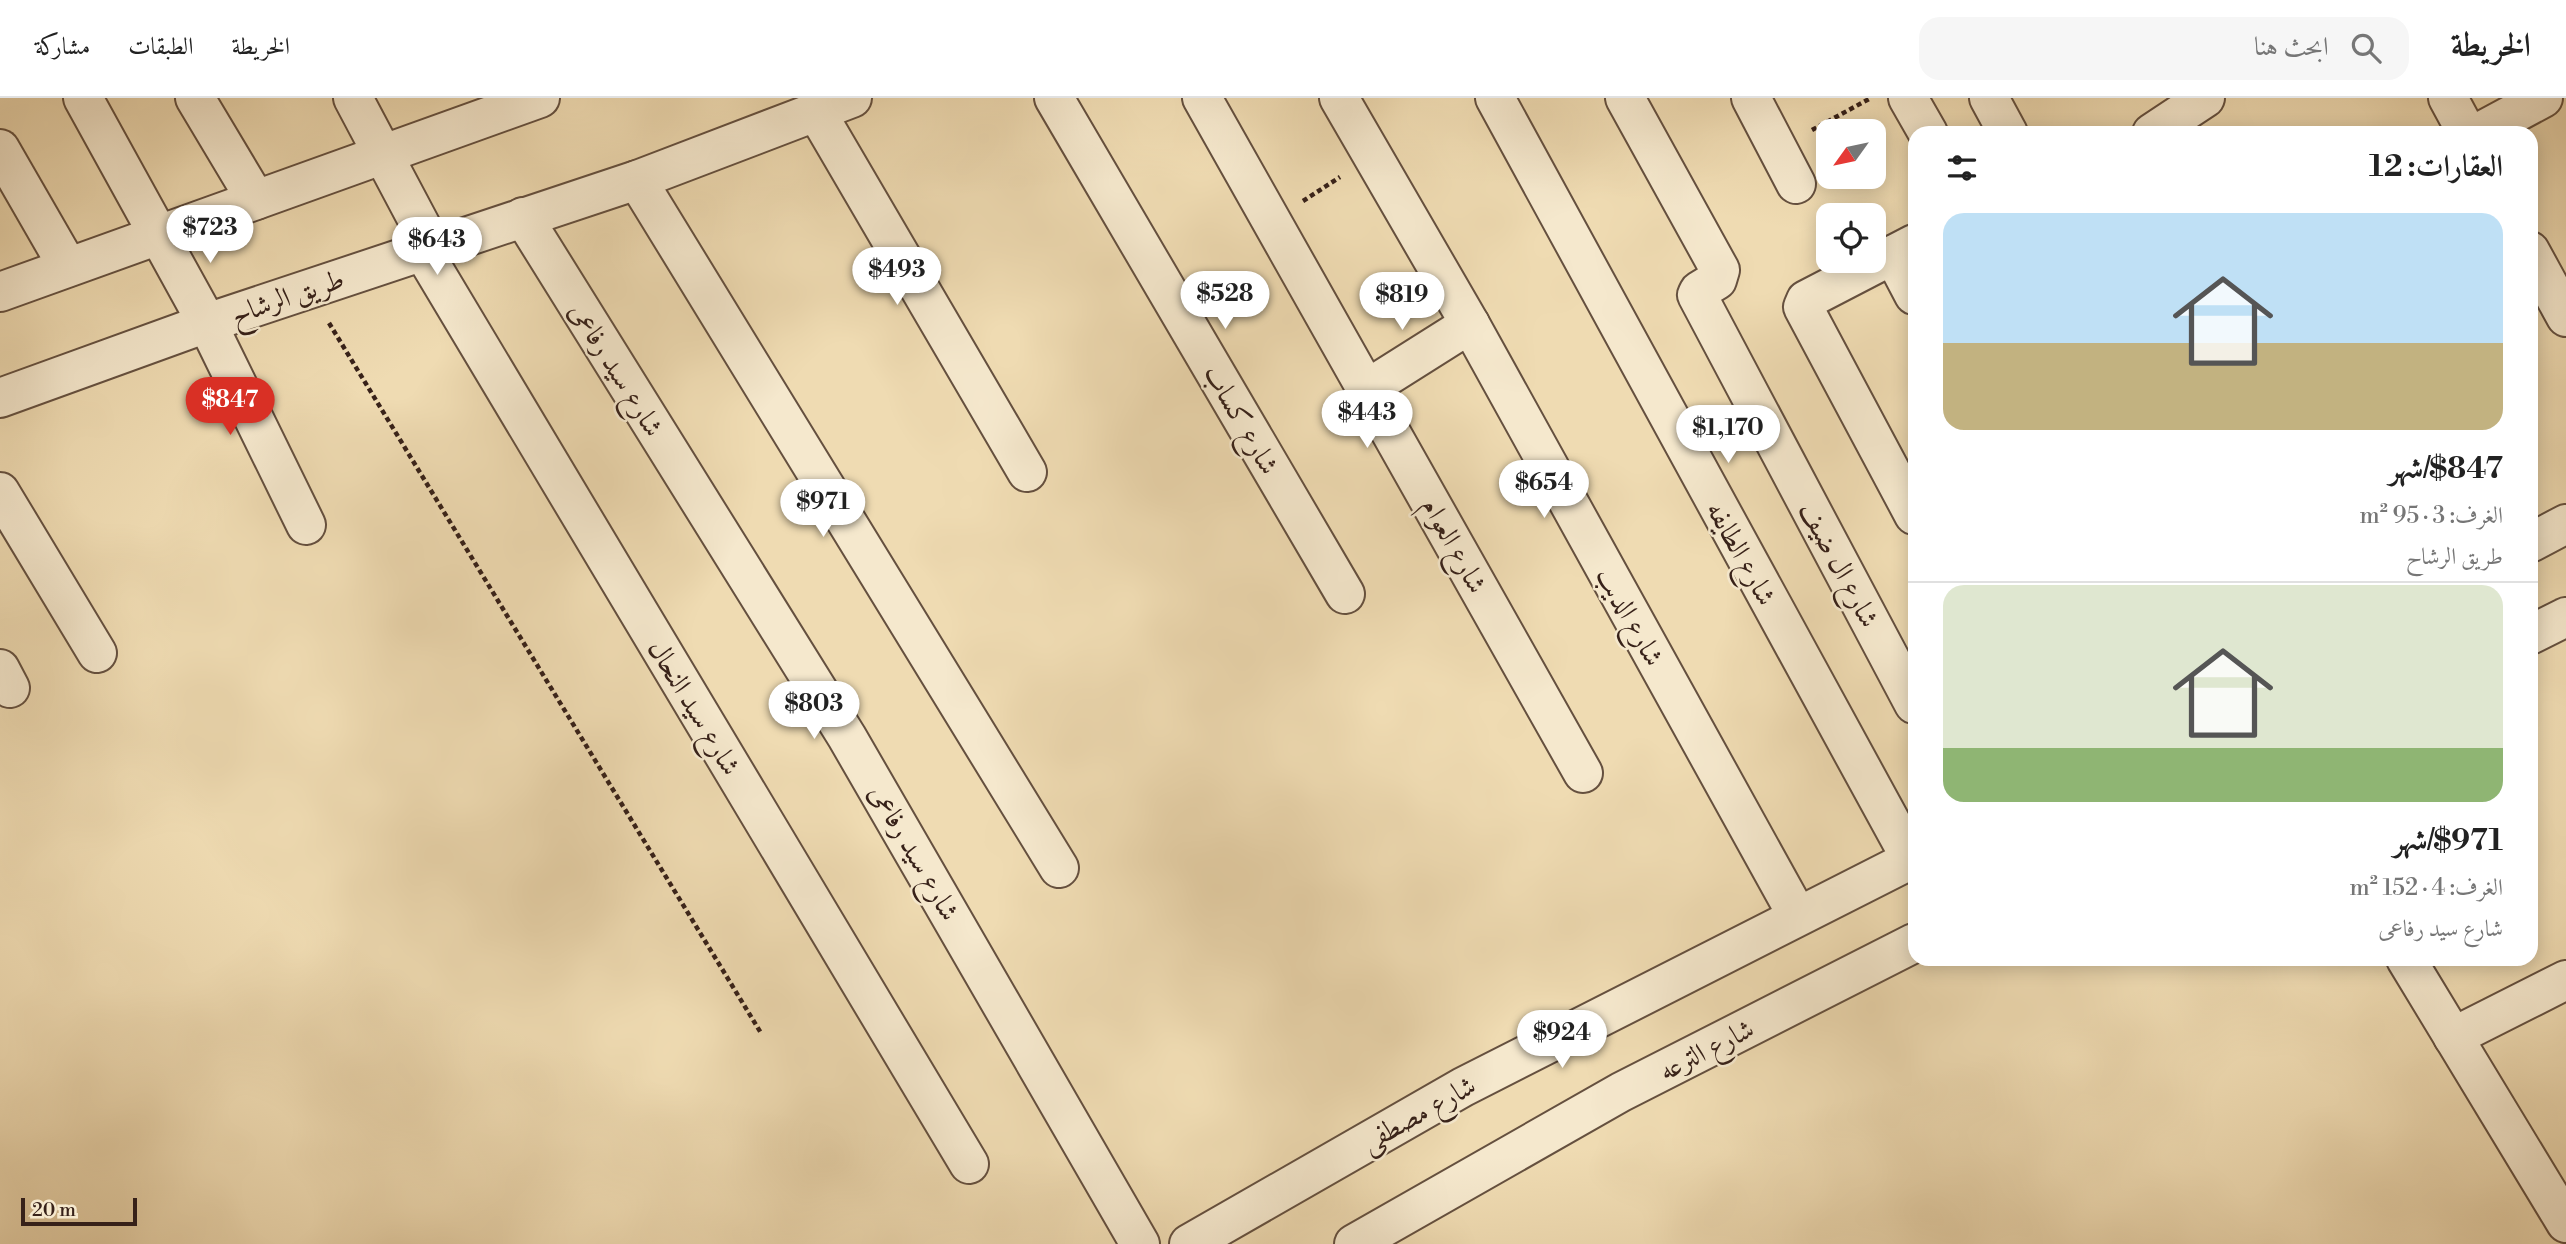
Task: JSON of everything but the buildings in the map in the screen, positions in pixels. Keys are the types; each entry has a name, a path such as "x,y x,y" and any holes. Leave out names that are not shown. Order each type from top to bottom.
{"street":[{"path":"83,98 207,323 306,525"},
{"path":"195,98 256,200"},
{"name":"شارع سيد النحال","path":"353,98 384,155 427,249 969,1164"},
{"path":"0,292 384,155 466,111 540,98"},
{"name":"طريق الرشاح","path":"0,398 207,323 637,180 852,98"},
{"name":"شارع كساب","path":"1054,98 1345,594"},
{"name":"شارع العوام","path":"1202,98 1583,773"},
{"name":"شارع الطايفه","path":"1495,98 1908,850"},
{"name":"شارع ال ضيف","path":"1625,98 1720,270 1717,280 1699,290 1697,295 1908,693"},
{"path":"1751,98 1796,184"},
{"path":"1908,98 1924,126"},
{"path":"1989,98 2004,126"},
{"path":"2163,126 2205,98"},
{"path":"2457,123 2543,98"},
{"name":"شارع الديب","path":"1348,101 1372,155 1470,324 1797,915"},
{"path":"817,113 1027,472"},
{"path":"0,149 68,267"},
{"path":"637,180 1059,868"},
{"name":"شارع سيد رفاعى","path":"523,217 847,737 1140,1244"},
{"path":"1908,268 1904,250 1807,300 1803,307 1908,504"},
{"path":"2538,273 2551,310"},
{"path":"1367,389 1470,324"},
{"path":"5,511 97,653"},
{"path":"2538,540 2566,524"},
{"path":"2538,631 2566,617"},
{"name":"شارع مصطفى","path":"1189,1244 1463,1087 1797,915 1908,861"},
{"name":"شارع الترعه","path":"1354,1244 1621,1091 1908,946"},
{"path":"2410,966 2566,1223"},
{"path":"2453,1037 2566,980"}],"path":[{"path":"1778,148 1872,98"},
{"path":"1272,222 1372,155"},
{"path":"309,289 761,1033"}]}
